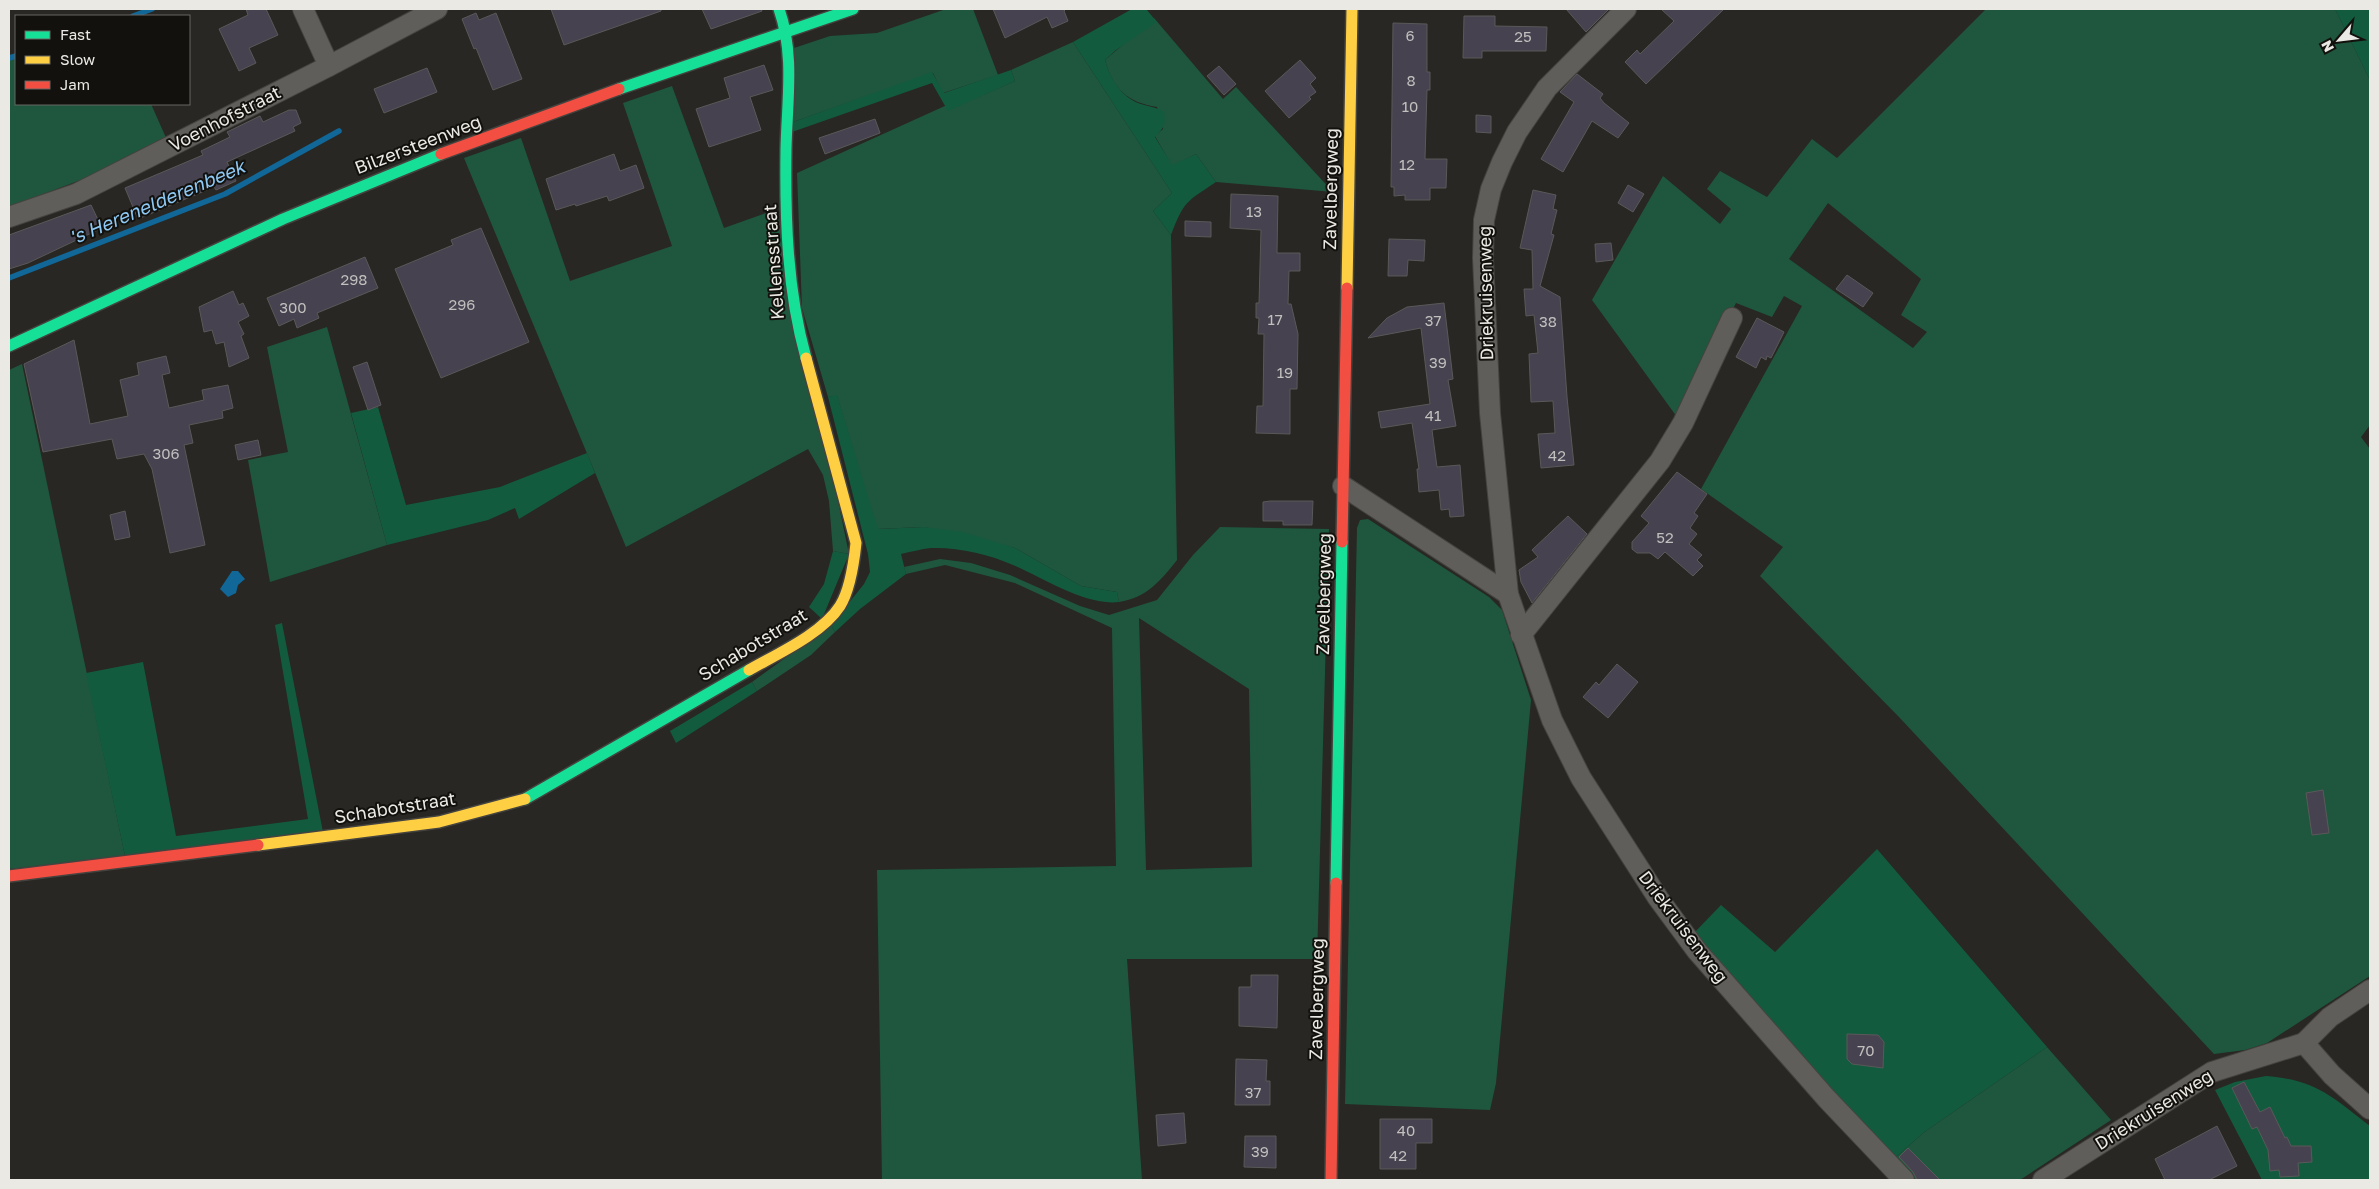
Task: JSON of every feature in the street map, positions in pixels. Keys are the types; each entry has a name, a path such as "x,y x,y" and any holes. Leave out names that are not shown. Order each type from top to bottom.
{"main road":[{"name":"Kellensstraat","path":"779,9 787,32 790,71 786,150 788,243 793,298 797,326 856,543 854,566"},
{"name":"Bilzersteenweg","path":"9,346 247,234 374,180 543,116 854,9"},
{"name":"Zavelbergweg","path":"1331,1180 1352,9"},
{"name":"Schabotstraat","path":"9,876 439,822 522,800 812,634 840,606 854,566"}],"street":[{"path":"303,9 329,66"},
{"name":"Voenhofstraat","path":"9,217 76,194 437,9"},
{"name":"Driekruisenweg","path":"1626,9 1547,88 1517,132 1491,189 1484,220 1483,258 1490,413 1508,594 1552,720 1581,778 1658,898 1697,950 1827,1099 1904,1180"},
{"path":"1521,635 1660,461 1683,423 1732,318"},
{"path":"1343,486 1508,594"},
{"name":"Driekruisenweg","path":"2043,1180 2212,1072 2304,1042 2330,1017 2370,990"},
{"path":"2304,1042 2332,1075 2370,1108"}],"green space":[{"path":"946,9 973,9 998,75 943,93 933,73 793,122 794,48 830,36 877,33"},
{"path":"1132,9 1146,9 1157,22 1116,50 1105,60 1110,74 1118,87 1128,97 1164,112 1164,126 1155,137 1172,165 1196,154 1216,182 1187,203 1179,215 1171,235 1153,211 1172,193 1073,42"},
{"path":"1986,9 2335,9 2370,80 2370,425 2361,437 2370,449 2370,976 2267,1043 2245,1050 2214,1054 1899,717 1760,576 1783,547 1701,489 1802,306 1784,296 1772,317 1736,303 1677,417 1592,300 1663,176 1720,224 1731,209 1707,189 1720,171 1767,197 1812,139 1837,158","holes":["1828,203 1921,279 1901,315 1927,332 1913,348 1789,259"]},
{"path":"2335,9 2370,9 2370,80"},
{"path":"1154,18 1223,99 1236,87 1333,192 1216,182 1196,154 1172,166 1155,136 1163,129 1157,107 1129,98 1112,79 1105,60"},
{"path":"1073,42 1172,193 1153,211 1171,235 1177,560 1152,587 1138,597 1119,602 1117,592 1081,586 1015,548 924,527 877,529 837,396 828,397 802,308 797,173 947,105 948,110 1015,81 1011,70"},
{"path":"15,59 15,105 151,105 167,140 99,173 9,207 9,60"},
{"path":"1011,70 1015,81 948,111 932,83 792,132 793,122 932,72 944,93"},
{"path":"672,86 724,228 777,209 849,554 833,551 829,501 823,475 808,449 626,547 464,158 521,138 570,281 672,246 623,103"},
{"path":"327,327 387,545 270,582 248,460 288,452 267,347"},
{"path":"22,364 125,856 9,869 9,370"},
{"path":"837,395 878,529 924,527 963,532 1015,548 1081,586 1117,592 1119,602 1092,600 1065,590 1004,561 962,550 931,548 901,554 906,574 860,609 835,632 831,625 864,584 870,572 868,554 828,397"},
{"path":"378,407 406,505 500,487 587,453 595,473 519,519 515,508 488,520 387,545 351,413"},
{"path":"1368,519 1489,597 1502,610 1531,700 1496,1083 1490,1110 1345,1104 1357,528 1360,520"},
{"path":"1220,527 1329,529 1317,959 1127,959 1142,1180 882,1180 877,870 1116,866 1112,628 1015,583 945,565 906,574 904,567 940,559 971,563 1010,575 1080,606 1109,615 1157,600 1193,555","holes":["1139,618 1249,689 1252,867 1146,870"]},
{"path":"833,551 849,554 822,619 809,607 824,584"},
{"path":"282,623 323,832 125,856 86,673 143,662 176,836 308,819 275,625"},
{"path":"831,625 835,632 811,655 757,691 752,682"},
{"path":"752,682 757,691 676,743 670,731"},
{"path":"1877,849 2047,1047 1923,1133 1895,1158 1728,977 1694,933 1721,905 1775,952"},
{"path":"2047,1047 2111,1120 2020,1180 1916,1180 1895,1158 1923,1133"},
{"path":"2266,1076 2298,1081 2311,1086 2334,1098 2370,1126 2370,1180 2262,1180 2215,1090 2235,1082"}],"water":[{"path":"232,571 238,571 245,579 238,585 236,593 228,597 220,589"}],"building":[{"path":"246,9 266,9 278,35 249,48 256,63 239,71 219,29 248,15"},
{"path":"551,9 661,9 661,11 564,45"},
{"path":"702,9 761,9 762,11 711,29"},
{"path":"993,9 1066,9 1064,11 1068,21 1052,28 1047,17 1005,38"},
{"path":"1566,9 1609,9 1586,32"},
{"path":"1661,9 1724,9 1646,84 1625,62 1637,50 1640,54 1674,21"},
{"path":"476,13 479,20 496,13 522,79 493,90 462,19"},
{"path":"1464,16 1495,16 1495,26 1547,27 1546,51 1482,51 1482,58 1463,58"},
{"path":"1393,23 1427,24 1427,72 1430,72 1430,90 1427,90 1425,159 1447,159 1446,188 1430,188 1430,200 1405,200 1405,195 1394,196 1394,187 1391,187"},
{"path":"1300,60 1316,78 1310,84 1316,92 1309,97 1311,99 1289,118 1265,91"},
{"path":"764,65 773,90 750,97 761,130 709,147 696,109 730,98 724,78"},
{"path":"1219,66 1236,84 1224,95 1207,76"},
{"path":"427,68 437,92 384,113 374,89"},
{"path":"1577,74 1603,94 1600,98 1604,103 1629,123 1618,138 1592,121 1563,172 1541,159 1574,102 1560,92"},
{"path":"289,110 296,110 301,123 293,127 295,131 227,162 236,181 216,190 214,187 138,219 125,188 203,155 201,151 230,137 227,132 260,116 263,122"},
{"path":"1476,115 1491,116 1491,133 1476,132"},
{"path":"875,119 880,133 825,154 819,138"},
{"path":"614,154 620,171 636,165 644,188 609,201 607,196 556,210 546,179"},
{"path":"1628,185 1644,194 1633,212 1618,203"},
{"path":"1533,190 1556,195 1553,209 1557,210 1551,234 1554,235 1540,286 1560,297 1574,465 1541,468 1538,434 1555,433 1553,401 1531,402 1529,354 1538,353 1534,315 1526,316 1524,289 1533,289 1532,250 1520,248"},
{"path":"1231,194 1278,196 1277,253 1300,253 1300,271 1289,271 1288,304 1291,304 1298,334 1297,389 1290,389 1290,434 1256,433 1257,406 1263,406 1264,334 1258,334 1259,318 1256,318 1256,303 1259,303 1261,230 1230,228"},
{"path":"91,205 102,228 28,263 9,269 9,235"},
{"path":"1185,221 1211,222 1211,237 1185,236"},
{"path":"481,228 529,342 441,378 395,269 453,245 451,240"},
{"path":"1389,239 1425,240 1424,261 1408,260 1407,276 1388,276"},
{"path":"1611,243 1613,260 1596,262 1595,244"},
{"path":"365,257 378,288 317,313 319,318 297,328 294,319 279,326 267,298"},
{"path":"1847,275 1873,293 1863,307 1836,289"},
{"path":"233,291 239,305 243,303 249,316 238,322 244,334 241,336 249,358 229,367 224,342 216,344 212,330 204,332 199,307"},
{"path":"1444,303 1453,379 1448,380 1456,426 1432,430 1437,467 1460,465 1464,516 1450,517 1449,509 1441,510 1439,490 1419,492 1417,469 1419,469 1412,423 1381,428 1378,412 1430,404 1421,328 1368,338 1387,318 1407,307"},
{"path":"1757,318 1784,332 1771,358 1767,356 1766,360 1761,357 1756,368 1736,357"},
{"path":"74,340 90,424 128,416 120,380 139,375 137,363 166,356 170,373 162,375 169,408 204,400 202,390 228,385 233,408 222,411 223,418 189,425 193,443 184,445 205,545 170,553 152,469 144,454 117,459 112,439 43,452 24,364"},
{"path":"367,362 381,405 368,410 353,367"},
{"path":"258,440 261,455 238,460 235,445"},
{"path":"1677,472 1707,494 1694,513 1698,516 1690,528 1697,534 1689,544 1702,555 1697,560 1703,566 1693,576 1665,552 1658,559 1650,553 1637,553 1632,549 1632,542 1649,523 1641,516"},
{"path":"1313,501 1312,525 1283,525 1283,521 1263,521 1263,502"},
{"path":"125,511 130,537 115,540 110,515"},
{"path":"1568,516 1587,534 1532,603 1521,582 1519,570 1538,557 1532,550"},
{"path":"1617,664 1638,682 1608,718 1583,697 1596,682 1599,685"},
{"path":"2323,790 2329,833 2312,835 2306,793"},
{"path":"1251,975 1278,975 1277,1028 1239,1026 1239,987 1251,987"},
{"path":"1847,1034 1878,1035 1884,1042 1883,1068 1852,1064 1847,1059"},
{"path":"1236,1059 1267,1060 1266,1081 1270,1081 1270,1105 1235,1105"},
{"path":"2244,1082 2260,1112 2270,1107 2291,1146 2311,1146 2312,1162 2298,1163 2299,1176 2280,1177 2279,1170 2270,1171 2268,1150 2257,1127 2252,1129 2232,1088"},
{"path":"1184,1113 1186,1143 1158,1146 1156,1115"},
{"path":"1380,1119 1432,1119 1432,1143 1416,1143 1416,1169 1380,1169"},
{"path":"2217,1126 2237,1166 2209,1180 2165,1180 2155,1159"},
{"path":"1245,1136 1276,1136 1276,1168 1244,1167"},
{"path":"1908,1148 1940,1180 1917,1180 1913,1172 1899,1157"}],"waterway":[{"path":"136,15 152,9"},
{"path":"9,58 15,56"},
{"name":"'s Herenelderenbeek","path":"9,278 225,194 339,131"}],"traffic: fast":[{"path":"779,9 784,26 789,61 786,175 787,228 791,280 806,358"},
{"path":"619,89 853,9"},
{"path":"9,346 283,219 441,154"},
{"path":"1336,883 1342,542"},
{"path":"525,799 749,670"}],"traffic: slow":[{"path":"1347,288 1352,9"},
{"path":"749,670 822,626 840,606 849,584 853,567 856,543 806,358"},
{"path":"258,845 439,822 525,799"}],"traffic: jam":[{"path":"441,154 619,89"},
{"path":"1342,542 1347,288"},
{"path":"9,876 258,845"},
{"path":"1331,1180 1336,883"}]}
